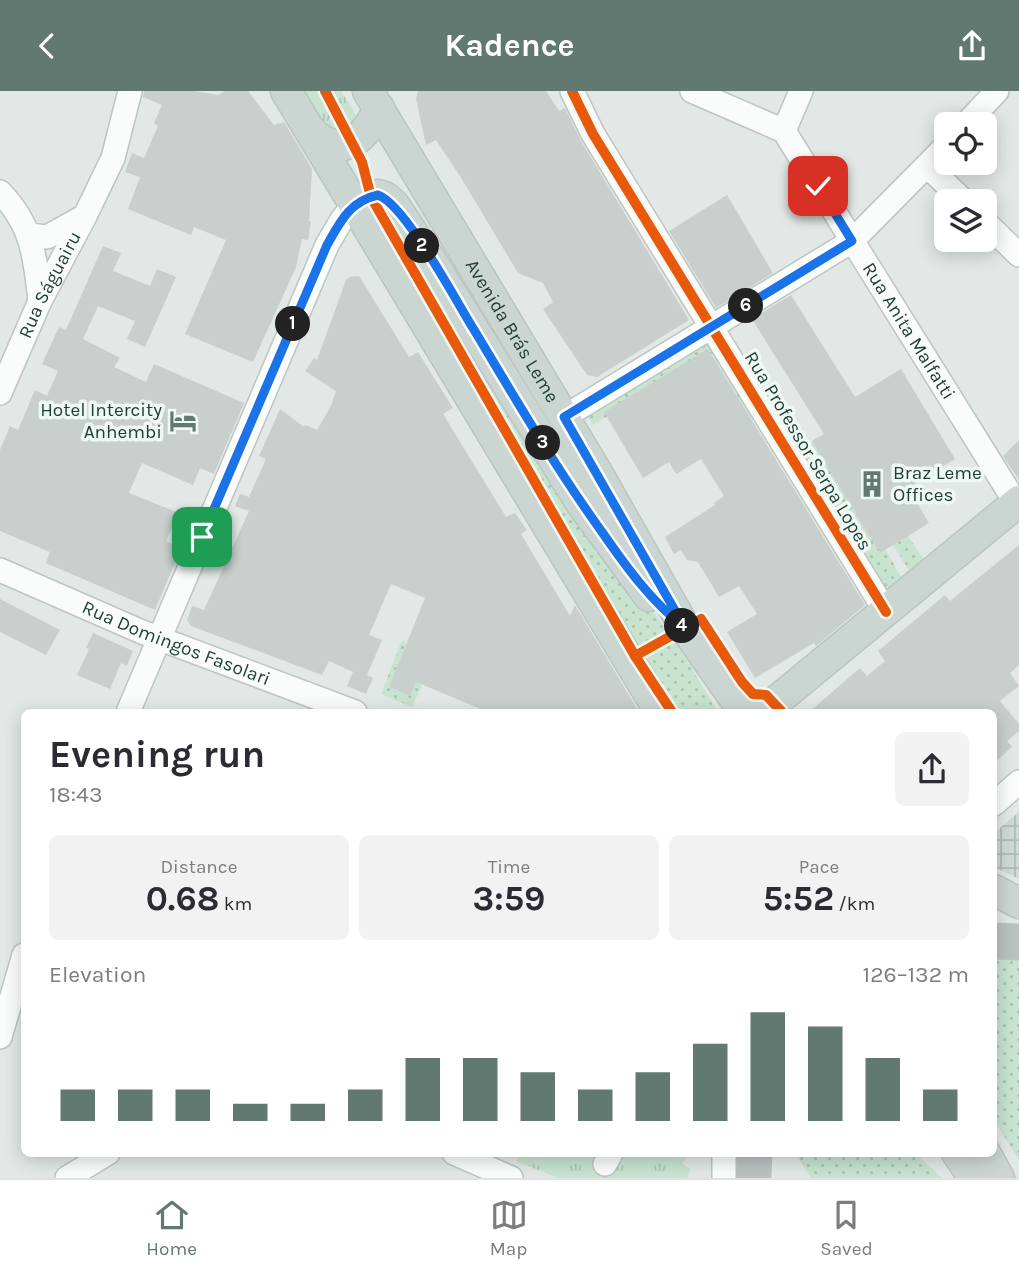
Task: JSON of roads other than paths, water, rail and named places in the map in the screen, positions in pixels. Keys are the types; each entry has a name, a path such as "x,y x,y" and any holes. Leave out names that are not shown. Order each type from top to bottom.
{"highway":[{"path":"997,941 1019,942"},
{"path":"753,1178 754,1157"}],"main road":[{"path":"286,91 658,709"},
{"path":"304,123 325,143 331,146 343,145 366,130 379,97"},
{"name":"Avenida Brás Leme","path":"379,97 685,628 742,709"},
{"path":"354,204 378,195 394,205 581,503 650,597 685,628"},
{"path":"767,709 1018,504"},
{"path":"997,892 1019,903"}],"street":[{"name":"Rua Ságuairu","path":"0,393 40,302 113,159 130,91"},
{"name":"Rua Professor Serpa Lopes","path":"572,91 593,134 886,612"},
{"path":"692,91 784,131 801,91"},
{"path":"977,112 997,91"},
{"name":"Rua Anita Malfatti","path":"784,131 1018,504"},
{"path":"564,417 852,241 934,159"},
{"path":"927,166 951,189"},
{"path":"0,191 21,218 34,249 40,302"},
{"path":"129,709 327,245 354,204"},
{"name":"Rua Ságuairu","path":"28,235 47,237 85,216"},
{"path":"997,234 1019,255"},
{"name":"Rua Domingos Fasolari","path":"0,570 159,638 347,709"},
{"path":"997,801 1019,782"},
{"path":"0,1037 17,964"},
{"path":"67,1178 101,1157"},
{"path":"465,1157 499,1170"},
{"path":"724,1157 724,1178"}],"place":[{"name":"Hotel Intercity Anhembi","path":"183,421"},
{"name":"Braz Leme Offices","path":"872,484"}]}
